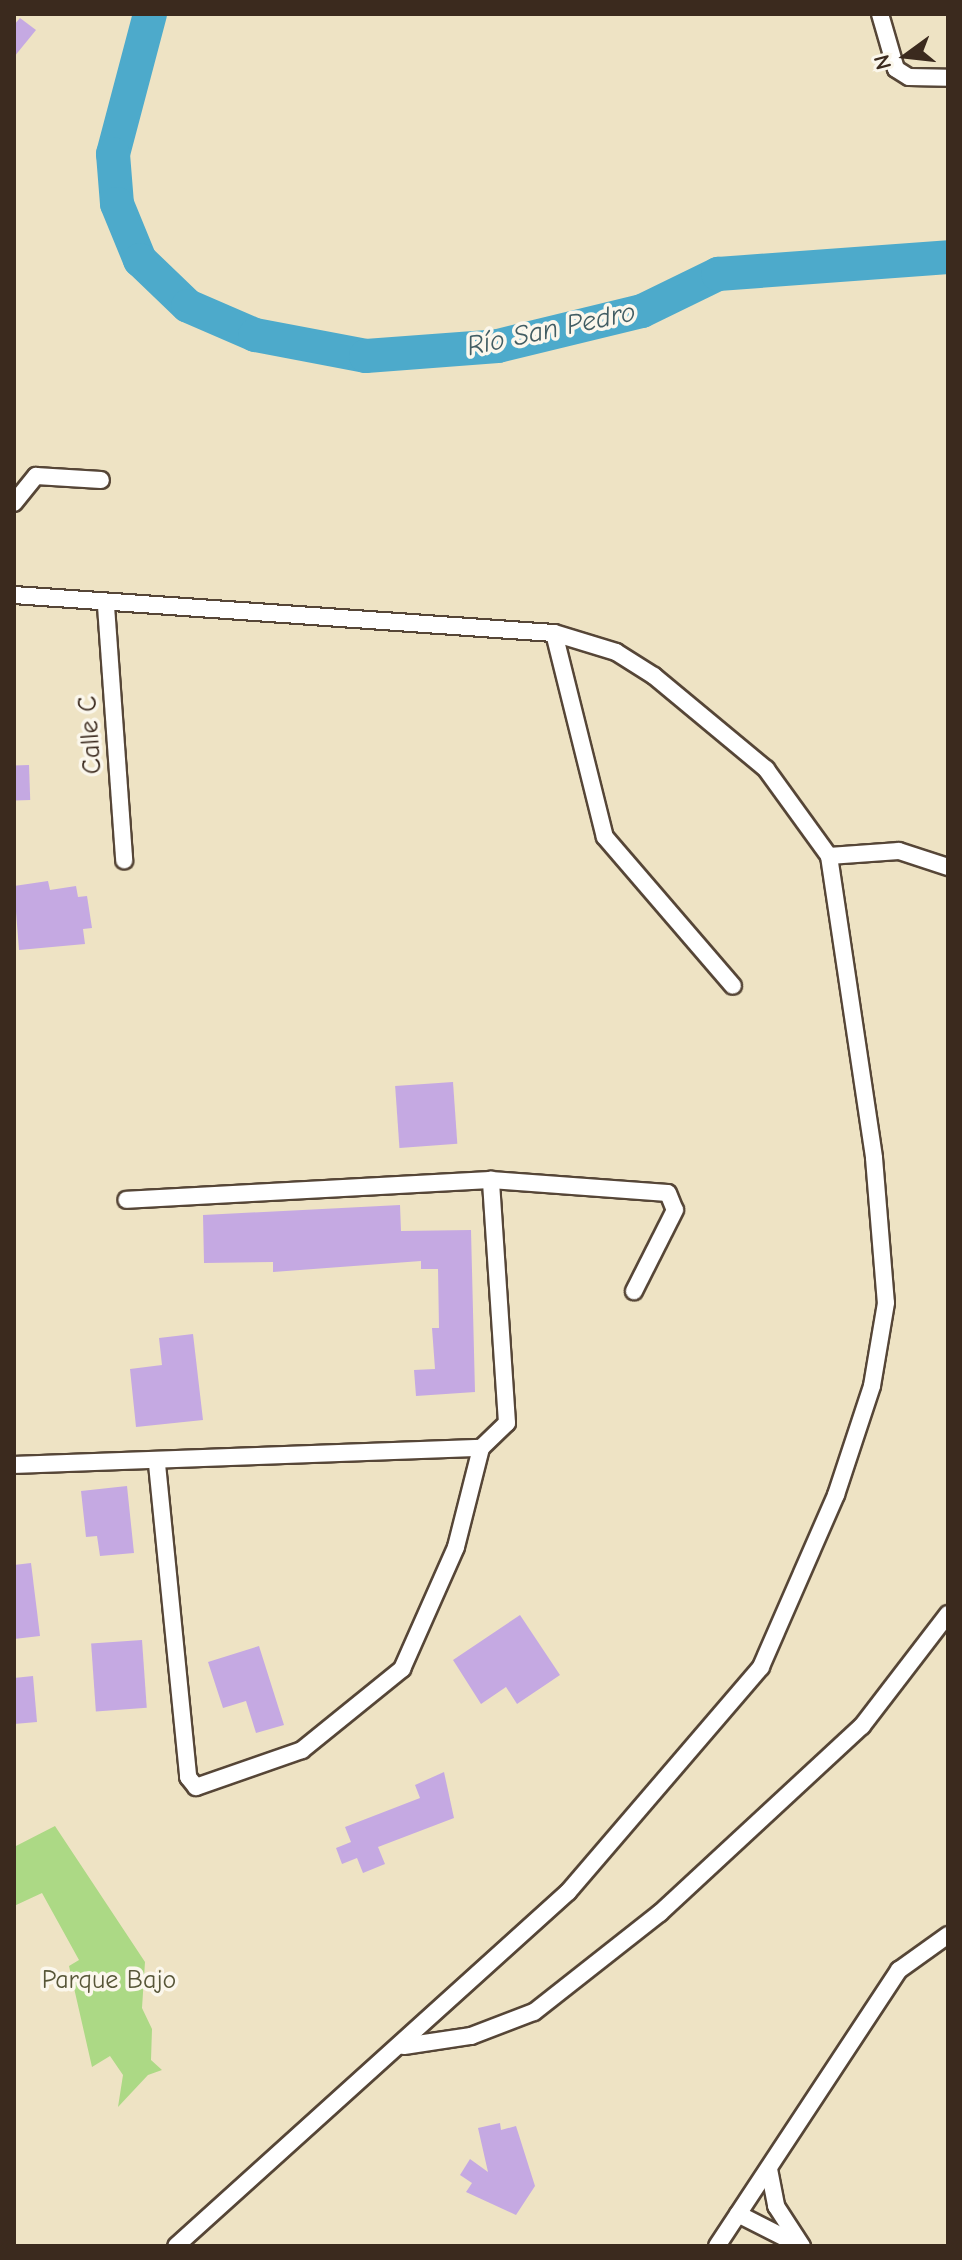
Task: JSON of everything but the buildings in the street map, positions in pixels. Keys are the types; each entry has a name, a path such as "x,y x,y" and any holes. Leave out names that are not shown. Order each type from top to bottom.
{"street":[{"path":"880,14 896,69 909,77 948,78"},
{"path":"14,503 36,476 101,480"},
{"path":"14,595 106,606 554,633 616,652 654,676 766,769 829,856 869,1117 886,1303 872,1386 836,1495 761,1667 568,1892 404,2046 176,2246"},
{"name":"Calle C","path":"106,606 124,860"},
{"path":"554,633 605,837 658,907 733,986"},
{"path":"829,856 899,851 948,867"},
{"path":"157,1464 188,1777 196,1787 302,1750 402,1669 456,1547 481,1448 509,1414 491,1180"},
{"path":"127,1200 491,1180 668,1193 675,1210 634,1291"},
{"path":"14,1465 157,1464 481,1448"},
{"path":"404,2046 471,2036 534,2012 660,1913 862,1726 948,1614"},
{"path":"717,2246 899,1970 948,1935"},
{"path":"769,2169 776,2206 802,2246"},
{"path":"738,2214 802,2246"}],"green space":[{"name":"Parque Bajo","path":"55,1826 145,1962 142,2008 152,2029 151,2060 162,2070 148,2075 118,2107 123,2075 110,2056 92,2067 69,1966 79,1960 42,1893 14,1906 14,1847"}],"waterway":[{"name":"Río San Pedro","path":"150,14 113,154 117,204 140,260 188,306 255,335 366,356 498,346 642,311 718,274 948,257"}]}
